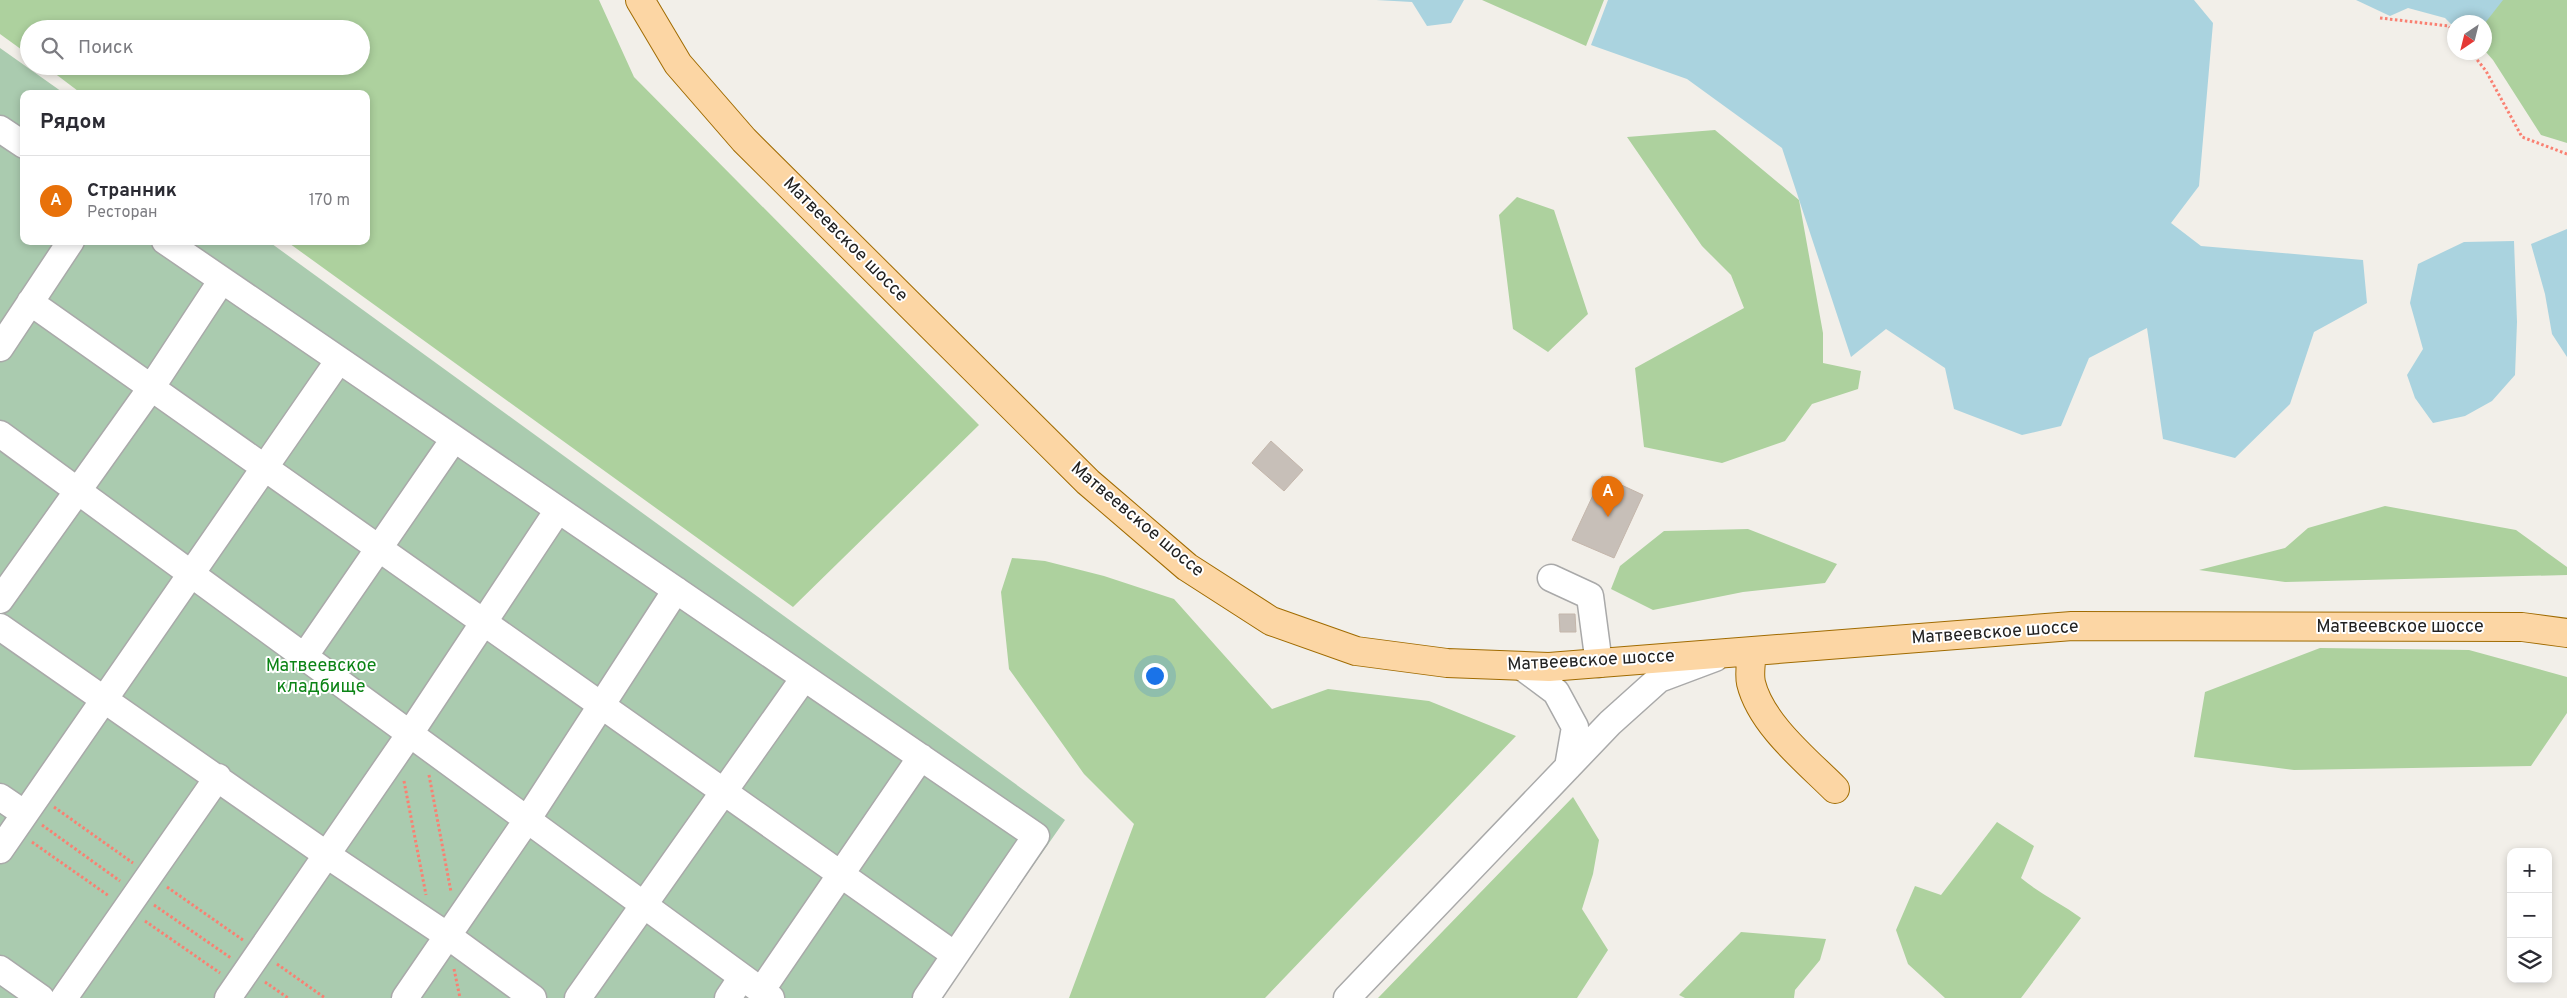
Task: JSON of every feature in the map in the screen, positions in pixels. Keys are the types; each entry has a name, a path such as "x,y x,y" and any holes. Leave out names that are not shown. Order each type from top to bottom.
{"main road":[{"name":"Матвеевское шоссе","path":"640,0 678,64 744,140 1088,482 1186,567 1271,621 1356,651 1447,663 1521,666 1599,664 2072,626 2522,627 2567,633"},
{"path":"1752,652 1750,682 1759,706 1788,743 1835,789"}],"street":[{"path":"0,129 20,142"},
{"path":"0,348 68,245"},
{"path":"171,245 1036,836 926,998"},
{"path":"0,600 151,388 222,280"},
{"path":"30,302 601,705 725,790 955,955"},
{"path":"0,850 191,573 266,469 339,360"},
{"path":"0,434 304,657 410,744 527,820 644,905 750,991 841,874 921,757"},
{"path":"304,657 454,439"},
{"path":"228,998 327,855 410,744 483,622 558,510"},
{"path":"1551,578 1590,596 1599,664"},
{"path":"405,998 446,928 527,820 676,590"},
{"path":"0,627 218,777 327,855 446,928 533,998"},
{"path":"1347,998 1610,723 1659,679 1724,654"},
{"path":"1521,666 1556,692 1575,727 1568,767"},
{"path":"578,998 804,678"},
{"path":"64,998 218,777"},
{"path":"0,797 31,805"},
{"path":"0,969 42,998"}],"path":[{"path":"2380,18 2447,26"},
{"path":"2477,60 2486,71 2522,137 2567,154"},
{"path":"410,744 446,928"},
{"path":"410,744 446,928"},
{"path":"31,805 149,874 325,998"}],"green space":[{"path":"0,0 599,0 634,77 979,425 793,607 292,245 370,245 370,90 77,90 57,75 370,75 370,20 20,20 20,48 0,34"},
{"path":"1482,0 1604,0 1586,46"},
{"path":"2393,0 2567,0 2567,143 2541,135 2492,59 2492,15 2455,15"},
{"name":"Матвеевское кладбище","path":"0,48 20,62 20,75 38,75 59,90 20,90 20,245 274,245 1065,820 941,998 0,998"},
{"path":"1715,130 1799,200 1823,333 1823,363 1861,371 1858,389 1812,404 1785,441 1722,463 1644,447 1635,368 1744,308 1731,275 1702,246 1627,137"},
{"path":"1517,197 1554,210 1588,314 1548,352 1513,329 1499,215"},
{"path":"2385,506 2516,530 2567,567 2567,575 2285,582 2199,570 2285,548 2308,528"},
{"path":"1748,529 1837,564 1825,583 1743,592 1653,610 1611,589 1620,566 1664,531"},
{"path":"1012,558 1045,561 1104,576 1174,599 1272,709 1328,689 1429,701 1516,736 1265,998 1069,998 1134,824 1084,774 1009,669 1001,592"},
{"path":"2320,648 2469,650 2567,677 2567,713 2531,766 2294,770 2194,757 2205,692"},
{"path":"1573,797 1599,840 1593,874 1582,909 1608,950 1577,998 1378,998"},
{"path":"1997,822 2034,846 2021,878 2081,918 2021,998 1945,998 1908,964 1896,930 1915,886 1941,895"},
{"path":"1741,932 1826,939 1820,960 1795,990 1794,998 1685,998 1679,995"}],"water":[{"path":"1376,0 1464,0 1451,23 1427,26 1412,2"},
{"path":"1608,0 2194,0 2213,23 2199,186 2171,223 2201,246 2363,260 2367,303 2314,332 2290,404 2235,458 2163,439 2147,328 2089,358 2061,426 2022,435 1954,409 1945,368 1886,329 1851,357 1782,148 1687,79 1591,45"},
{"path":"2356,0 2503,0 2491,15 2447,15 2447,20 2408,8 2390,16"},
{"path":"2567,229 2567,357 2552,334 2545,294 2531,244"},
{"path":"2514,241 2517,322 2515,375 2492,401 2465,416 2433,423 2415,398 2407,375 2423,349 2410,303 2418,264 2464,242"}],"building":[{"path":"1271,441 1303,470 1284,491 1252,463"},
{"path":"1602,476 1643,495 1614,558 1572,540"},
{"path":"1559,614 1575,614 1576,632 1560,632"}],"place":[{"name":"Странник","path":"1608,517"}]}
